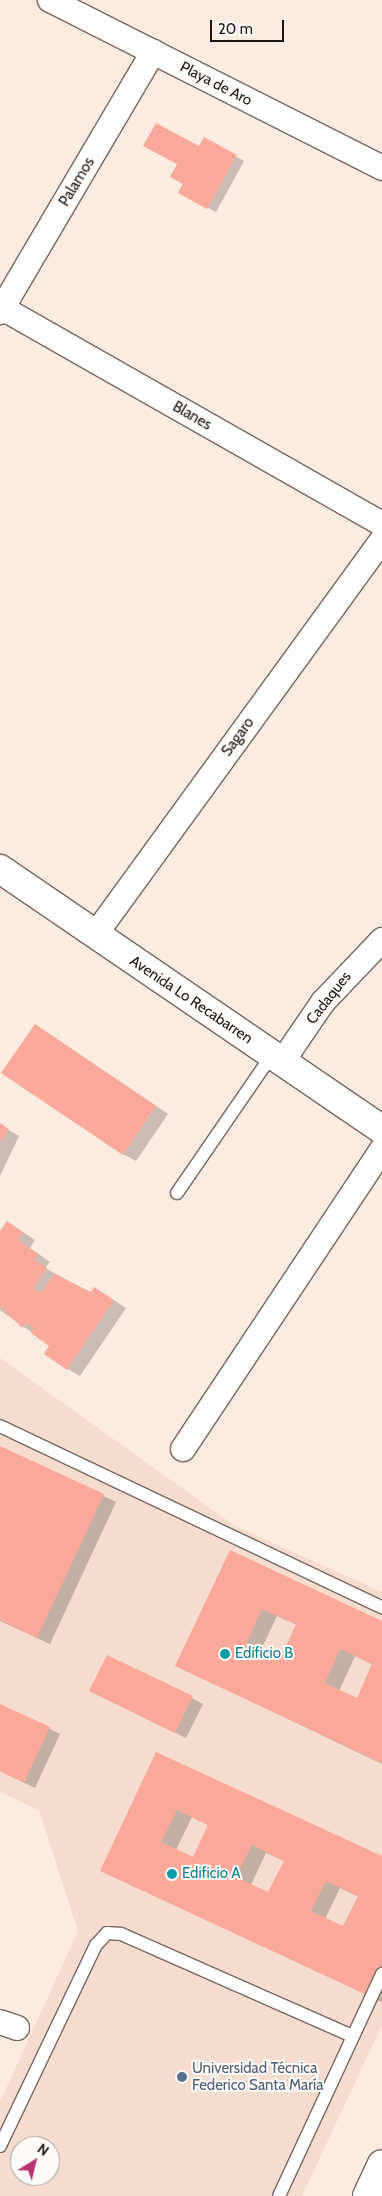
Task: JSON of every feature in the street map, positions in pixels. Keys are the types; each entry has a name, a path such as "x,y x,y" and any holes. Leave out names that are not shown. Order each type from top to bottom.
{"street":[{"name":"Playa de Aro","path":"50,0 382,168"},
{"name":"Palamos","path":"1,310 153,52"},
{"name":"Blanes","path":"1,310 382,524"},
{"name":"Sagaro","path":"94,935 382,540"},
{"name":"Avenida Lo Recabarren","path":"0,869 382,1130"},
{"name":"Cadaques","path":"277,1059 323,1002 382,940"},
{"path":"183,1449 382,1150"},
{"path":"367,2196 382,2164"}],"lane":[{"path":"177,1193 277,1059"},
{"path":"0,1426 382,1607"},
{"path":"0,2146 96,1945 107,1933 121,1934 352,2036"},
{"path":"278,2196 382,1974"}],"shaded area":[{"path":"0,1358 235,1526 382,1592 382,2025 302,2196 0,2196 0,2102 78,1931 39,1810 0,1792"}],"building":[{"path":"156,123 199,146 204,137 237,155 207,209 178,193 183,184 170,177 177,164 143,146"},
{"path":"35,1024 156,1106 123,1155 1,1073"},
{"path":"0,1123 9,1129 0,1142"},
{"path":"7,1221 23,1232 18,1240 38,1254 34,1260 47,1268 33,1288 41,1293 54,1274 91,1292 94,1287 114,1300 67,1370 44,1354 49,1346 31,1333 34,1328 26,1323 22,1328 0,1306 0,1231"},
{"path":"0,1446 104,1494 37,1638 0,1620"},
{"name":"Edificio B","path":"230,1550 382,1621 382,1763 175,1666","holes":["262,1609 296,1624 280,1660 246,1644","340,1649 372,1664 357,1698 325,1683"]},
{"path":"107,1655 193,1696 175,1733 89,1691"},
{"path":"0,1704 50,1727 24,1783 0,1771"},
{"name":"Edificio A","path":"156,1752 382,1856 382,1962 367,1995 100,1871","holes":["177,1810 208,1825 193,1857 161,1842","252,1845 284,1861 268,1892 236,1877","326,1881 358,1896 343,1926 311,1911"]}],"place":[{"name":"Edificio B","path":"225,1654"},
{"name":"Edificio A","path":"172,1874"},
{"name":"Universidad Técnica Federico Santa María","path":"182,2077"}]}
